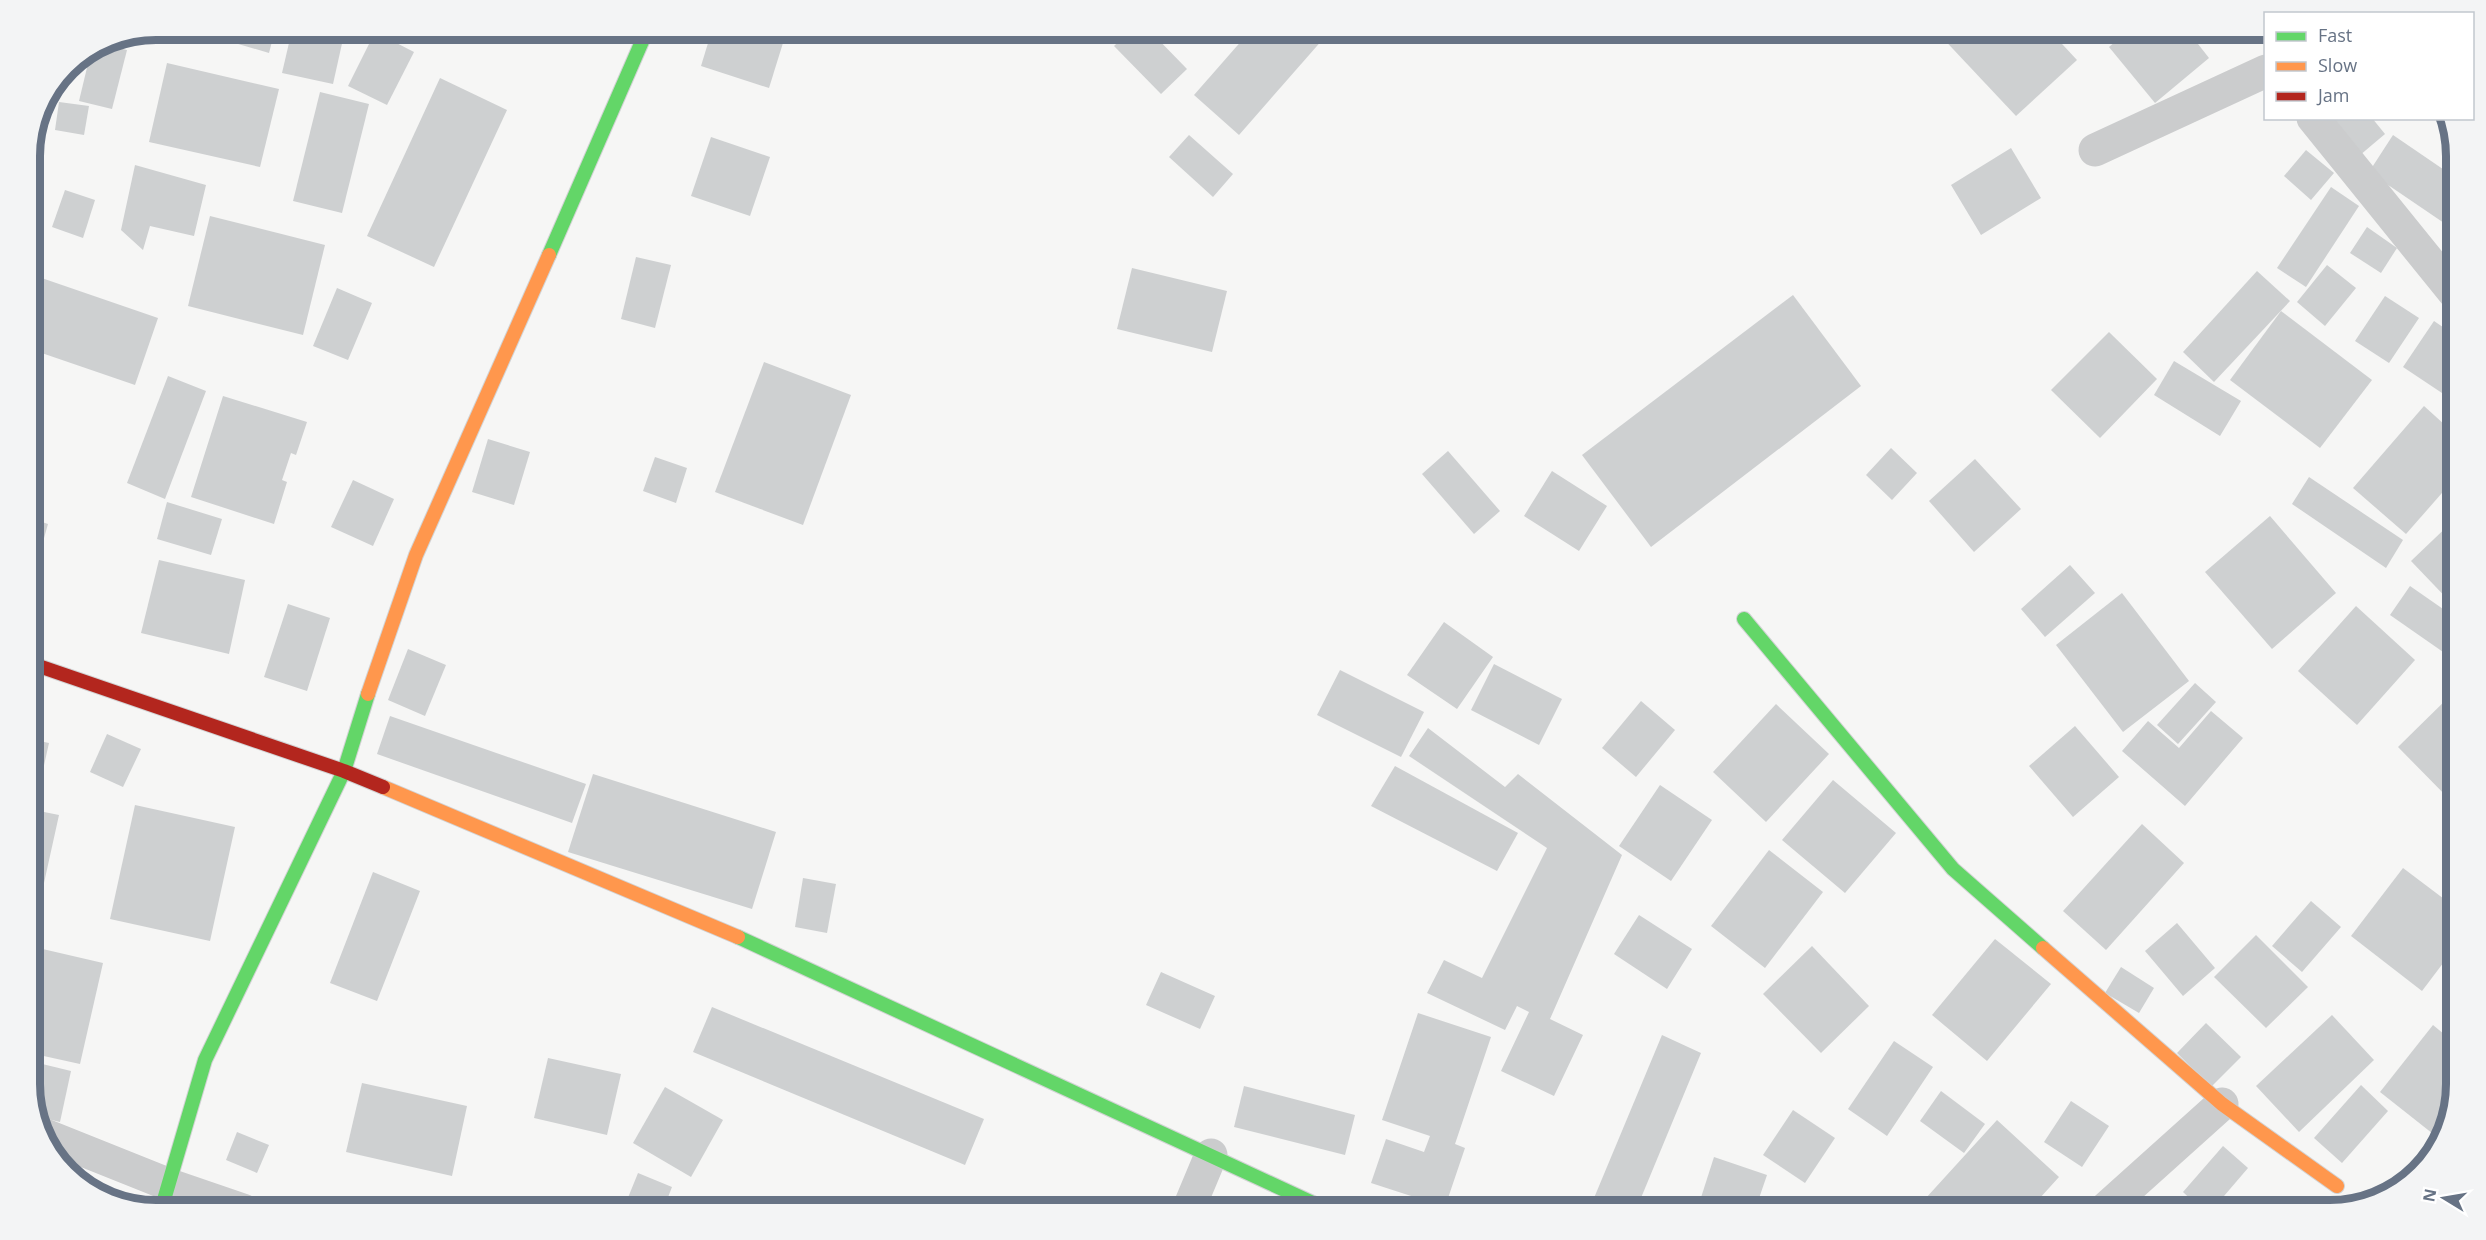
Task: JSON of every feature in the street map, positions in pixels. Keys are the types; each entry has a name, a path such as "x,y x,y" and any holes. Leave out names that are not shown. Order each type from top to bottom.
{"street":[{"path":"166,1197 206,1060 344,771 367,696 416,555 643,40"},
{"path":"2095,150 2264,71"},
{"path":"2315,120 2445,282"},
{"path":"1744,619 1953,869 2222,1104 2337,1186"},
{"path":"41,667 344,771 777,953 1307,1200"},
{"path":"2115,1200 2222,1104"},
{"path":"55,1140 166,1197 184,1200"},
{"path":"1192,1200 1211,1155"}],"building":[{"path":"225,40 272,40 269,53"},
{"path":"290,40 343,40 333,84 282,73"},
{"path":"371,40 391,40 414,52 387,105 348,86"},
{"path":"709,40 784,40 769,88 701,66"},
{"path":"1120,40 1159,40 1187,69 1161,94 1114,46"},
{"path":"1242,40 1322,40 1239,135 1194,95"},
{"path":"1945,40 2058,40 2077,60 2016,116"},
{"path":"2117,40 2195,40 2209,58 2155,103 2109,47"},
{"path":"116,47 127,50 112,109 79,101 88,63"},
{"path":"167,63 279,89 260,167 149,142"},
{"path":"440,78 507,110 434,267 367,236"},
{"path":"320,92 369,104 342,213 293,201"},
{"path":"59,102 89,106 84,135 55,130"},
{"path":"2323,120 2374,120 2385,134 2353,161"},
{"path":"1189,135 1233,174 1213,197 1169,157"},
{"path":"2393,135 2445,171 2445,221 2444,223 2369,172"},
{"path":"711,137 770,157 750,216 691,196"},
{"path":"2011,148 2041,198 1981,235 1951,185"},
{"path":"2306,150 2334,173 2311,200 2284,176"},
{"path":"135,165 206,185 194,236 150,226 143,250 121,230"},
{"path":"2331,187 2359,206 2306,287 2277,268"},
{"path":"65,190 95,200 83,238 52,227"},
{"path":"210,216 325,245 303,335 188,306"},
{"path":"2367,227 2397,248 2381,273 2350,253"},
{"path":"636,257 671,265 655,328 621,319"},
{"path":"2327,265 2356,288 2325,326 2297,302"},
{"path":"1132,268 1227,291 1212,352 1117,329"},
{"path":"2257,271 2290,301 2214,382 2183,352"},
{"path":"41,278 158,318 135,385 41,353"},
{"path":"337,288 372,303 348,360 313,346"},
{"path":"1793,295 1861,386 1651,547 1582,455"},
{"path":"2385,296 2419,318 2389,363 2355,341"},
{"path":"2281,311 2372,380 2320,448 2230,380"},
{"path":"2434,321 2445,329 2445,395 2403,367"},
{"path":"2109,332 2157,379 2100,438 2051,390"},
{"path":"2174,361 2241,401 2220,436 2154,395"},
{"path":"764,362 851,395 803,525 715,492"},
{"path":"168,376 206,391 165,499 127,483"},
{"path":"223,396 307,422 296,455 291,453 282,480 287,482 274,524 191,497"},
{"path":"2424,406 2445,425 2445,489 2406,534 2353,488"},
{"path":"488,439 530,452 514,505 472,492"},
{"path":"1891,448 1917,473 1892,500 1866,475"},
{"path":"1448,451 1500,511 1474,534 1422,474"},
{"path":"655,457 687,468 676,503 643,491"},
{"path":"1975,459 2021,509 1974,552 1929,501"},
{"path":"1552,471 1607,506 1579,551 1524,516"},
{"path":"2309,477 2403,540 2386,568 2292,504"},
{"path":"353,480 394,499 373,546 331,527"},
{"path":"167,502 222,519 211,555 157,539"},
{"path":"2270,516 2336,593 2272,649 2205,572"},
{"path":"41,522 48,524 41,549"},
{"path":"2445,528 2445,597 2411,561"},
{"path":"159,560 245,580 229,654 141,633"},
{"path":"2070,565 2095,593 2045,637 2021,609"},
{"path":"2410,586 2445,611 2446,654 2390,615"},
{"path":"2122,593 2189,681 2123,732 2056,645"},
{"path":"288,604 330,618 307,691 264,677"},
{"path":"2356,606 2415,660 2357,725 2298,671"},
{"path":"1444,622 1493,657 1457,709 1407,675"},
{"path":"408,649 446,665 425,716 388,700"},
{"path":"1494,664 1562,699 1539,745 1471,710"},
{"path":"1340,670 1424,712 1401,757 1317,715"},
{"path":"2195,683 2216,702 2178,744 2157,725"},
{"path":"2446,700 2446,796 2398,747"},
{"path":"1641,701 1675,730 1636,777 1602,748"},
{"path":"1776,704 1829,754 1766,822 1713,772"},
{"path":"2211,711 2243,738 2185,806 2122,751 2148,721 2179,748"},
{"path":"390,716 586,784 572,823 377,754"},
{"path":"2075,726 2119,777 2073,817 2029,766"},
{"path":"1428,728 1505,787 1518,774 1622,855 1550,1019 1583,1035 1554,1096 1501,1071 1529,1012 1517,1006 1505,1030 1427,993 1444,960 1482,978 1547,848 1409,756"},
{"path":"107,734 141,749 123,787 90,772"},
{"path":"41,741 49,743 41,779"},
{"path":"1395,766 1518,833 1497,871 1371,806"},
{"path":"593,774 776,832 752,909 568,852"},
{"path":"1833,780 1896,833 1845,893 1782,840"},
{"path":"1660,785 1712,820 1671,881 1619,846"},
{"path":"135,805 235,827 210,941 110,919"},
{"path":"41,811 59,815 44,883 41,882"},
{"path":"2142,824 2184,863 2106,950 2063,911"},
{"path":"1769,850 1823,892 1765,968 1711,926"},
{"path":"2403,868 2446,900 2446,959 2422,991 2351,936"},
{"path":"373,872 420,891 377,1001 330,983"},
{"path":"803,878 836,884 827,933 795,927"},
{"path":"2311,901 2341,927 2302,972 2272,946"},
{"path":"1639,915 1692,949 1667,989 1614,954"},
{"path":"2177,923 2215,968 2183,996 2145,951"},
{"path":"2256,935 2308,987 2266,1028 2214,977"},
{"path":"1995,939 2051,984 1987,1061 1932,1015"},
{"path":"1812,946 1869,1006 1821,1053 1763,994"},
{"path":"41,949 103,963 80,1064 41,1055"},
{"path":"2121,967 2154,988 2139,1013 2105,993"},
{"path":"1161,972 1215,996 1200,1029 1146,1005"},
{"path":"712,1007 984,1119 965,1165 693,1052"},
{"path":"1418,1013 1491,1037 1455,1144 1465,1148 1447,1200 1423,1200 1371,1183 1386,1139 1424,1152 1430,1136 1382,1120"},
{"path":"2332,1015 2374,1060 2299,1132 2256,1086"},
{"path":"2206,1023 2241,1057 2211,1087 2177,1053"},
{"path":"2433,1025 2446,1036 2446,1084 2443,1106 2434,1135 2380,1092"},
{"path":"1662,1035 1701,1053 1640,1200 1593,1200"},
{"path":"1894,1041 1933,1067 1887,1136 1848,1109"},
{"path":"548,1058 621,1074 607,1135 534,1118"},
{"path":"41,1064 71,1071 60,1122 46,1119 41,1091"},
{"path":"362,1083 467,1106 452,1176 346,1152"},
{"path":"2361,1085 2388,1111 2342,1163 2314,1138"},
{"path":"1244,1086 1355,1115 1345,1155 1234,1127"},
{"path":"665,1087 723,1120 691,1177 633,1143"},
{"path":"1941,1091 1985,1124 1964,1153 1920,1121"},
{"path":"2071,1101 2109,1126 2082,1167 2044,1142"},
{"path":"1793,1110 1835,1138 1805,1183 1763,1155"},
{"path":"1997,1120 2059,1177 2038,1200 1924,1200"},
{"path":"237,1132 269,1145 257,1173 226,1160"},
{"path":"2223,1146 2248,1168 2221,1200 2191,1200 2183,1192"},
{"path":"1714,1157 1767,1175 1758,1200 1700,1200"},
{"path":"638,1173 672,1187 667,1200 627,1200"}],"traffic: fast":[{"path":"549,255 643,40"},
{"path":"1744,619 1953,869 2043,948"},
{"path":"164,1200 205,1060 344,771 368,694"},
{"path":"738,937 1306,1200"}],"traffic: slow":[{"path":"368,694 416,555 549,255"},
{"path":"383,787 738,937"},
{"path":"2043,948 2222,1104 2337,1186"}],"traffic: jam":[{"path":"41,667 344,771 383,787"}]}
